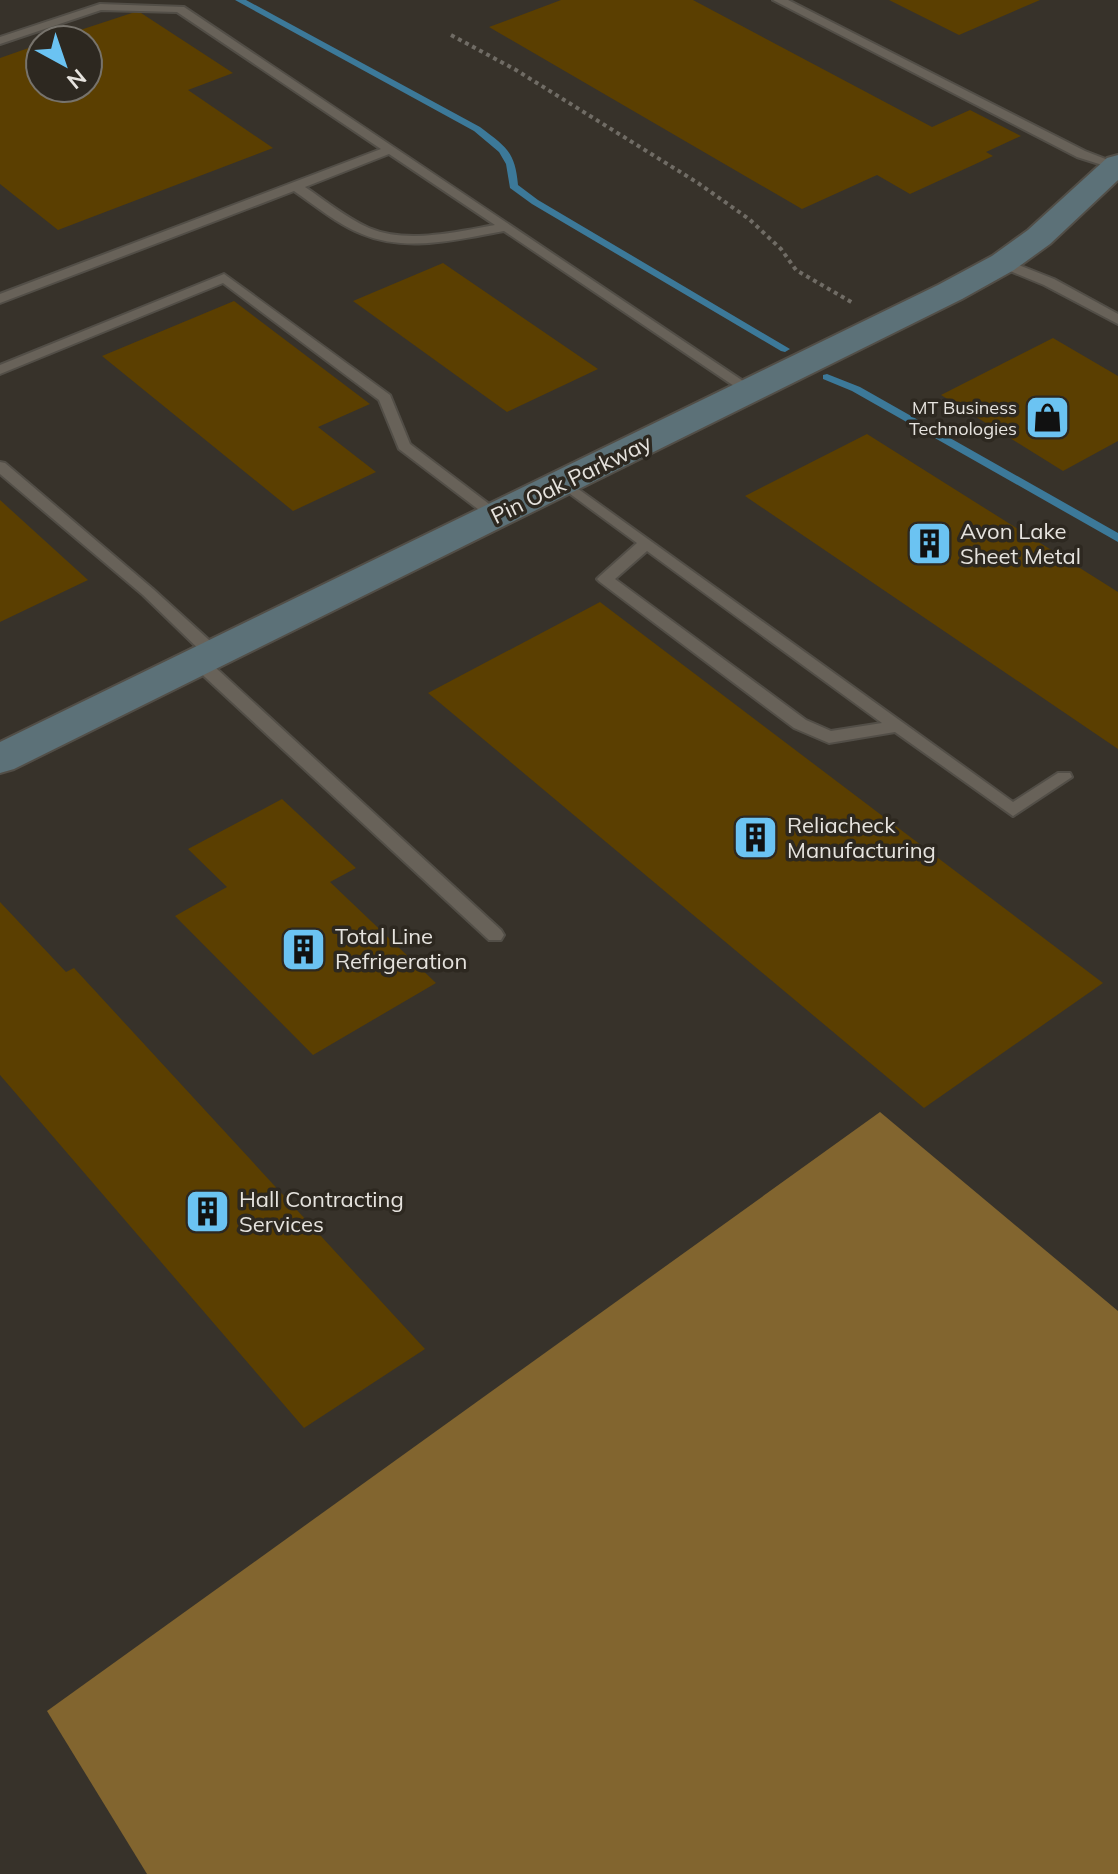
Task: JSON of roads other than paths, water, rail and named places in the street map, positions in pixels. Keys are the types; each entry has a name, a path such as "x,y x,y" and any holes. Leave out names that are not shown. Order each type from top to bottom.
{"street":[{"name":"Pin Oak Parkway","path":"0,759 889,323 1003,263 1039,237 1116,165"}],"lane":[{"path":"779,0 1081,154 1116,165"},
{"path":"0,41 100,7 180,9 751,391"},
{"path":"0,299 392,149"},
{"path":"296,186 355,226 378,236 436,239 507,227"},
{"path":"1003,263 1049,282 1118,320"},
{"path":"0,370 224,278 385,398 404,446 496,516"},
{"path":"0,466 148,592 206,658 495,935"},
{"path":"563,482 1013,810 1064,777"},
{"path":"647,543 605,579 800,724 829,737 897,726"}],"waterway":[{"path":"239,0 477,129 503,150 511,164 513,186 535,202 785,349"},
{"path":"827,377 856,389 1118,538"}],"place":[{"name":"MT Business Technologies","path":"1048,418"},
{"name":"Avon Lake Sheet Metal","path":"929,544"},
{"name":"Reliacheck Manufacturing","path":"756,838"},
{"name":"Total Line Refrigeration","path":"304,949"},
{"name":"Hall Contracting Services","path":"208,1212"}]}
